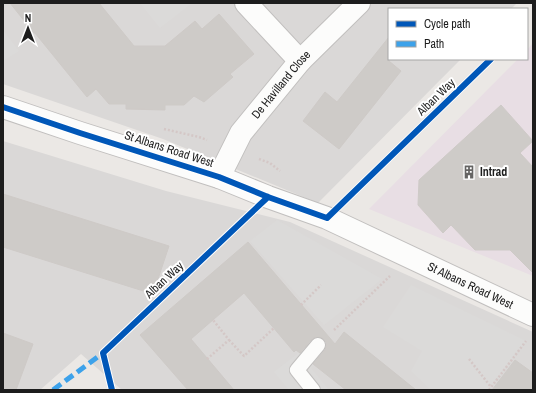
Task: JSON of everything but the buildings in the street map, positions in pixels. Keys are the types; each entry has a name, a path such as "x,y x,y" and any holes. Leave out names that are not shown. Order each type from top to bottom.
{"street":[{"path":"246,3 300,61"},
{"name":"De Havilland Close","path":"219,177 241,133 300,61 359,3"},
{"name":"St Albans Road West","path":"3,107 219,177 327,218 533,315"}],"lane":[{"path":"313,390 297,370 318,345"}],"path":[{"path":"318,345 392,274"},
{"path":"301,305 321,285"},
{"path":"213,320 244,356 274,328"},
{"path":"207,359 229,340"},
{"path":"469,359 490,389 526,340"}],"shaded area":[{"path":"3,3 517,3 512,8 388,8 388,60 460,60 318,203 163,139 3,84"},
{"path":"140,3 192,3 160,28"},
{"path":"3,30 19,51 3,61"},
{"path":"533,43 533,276 369,209 517,60 528,60 528,49"},
{"path":"3,141 166,191 290,222 533,332 533,390 122,390 81,354 40,390 3,390"},
{"path":"277,220 382,279 324,325 250,241"},
{"path":"411,285 526,341 487,390 431,390 411,371 422,351 383,327"},
{"path":"323,334 331,344 311,368 329,390 289,390 274,372"}],"marked path":[{"path":"53,390 103,353"}],"cycle path":[{"name":"Alban Way","path":"3,107 219,177 268,197 327,218 490,60"},
{"name":"Alban Way","path":"112,390 103,353 268,197"}],"place":[{"name":"Intrad","path":"469,172"}]}
